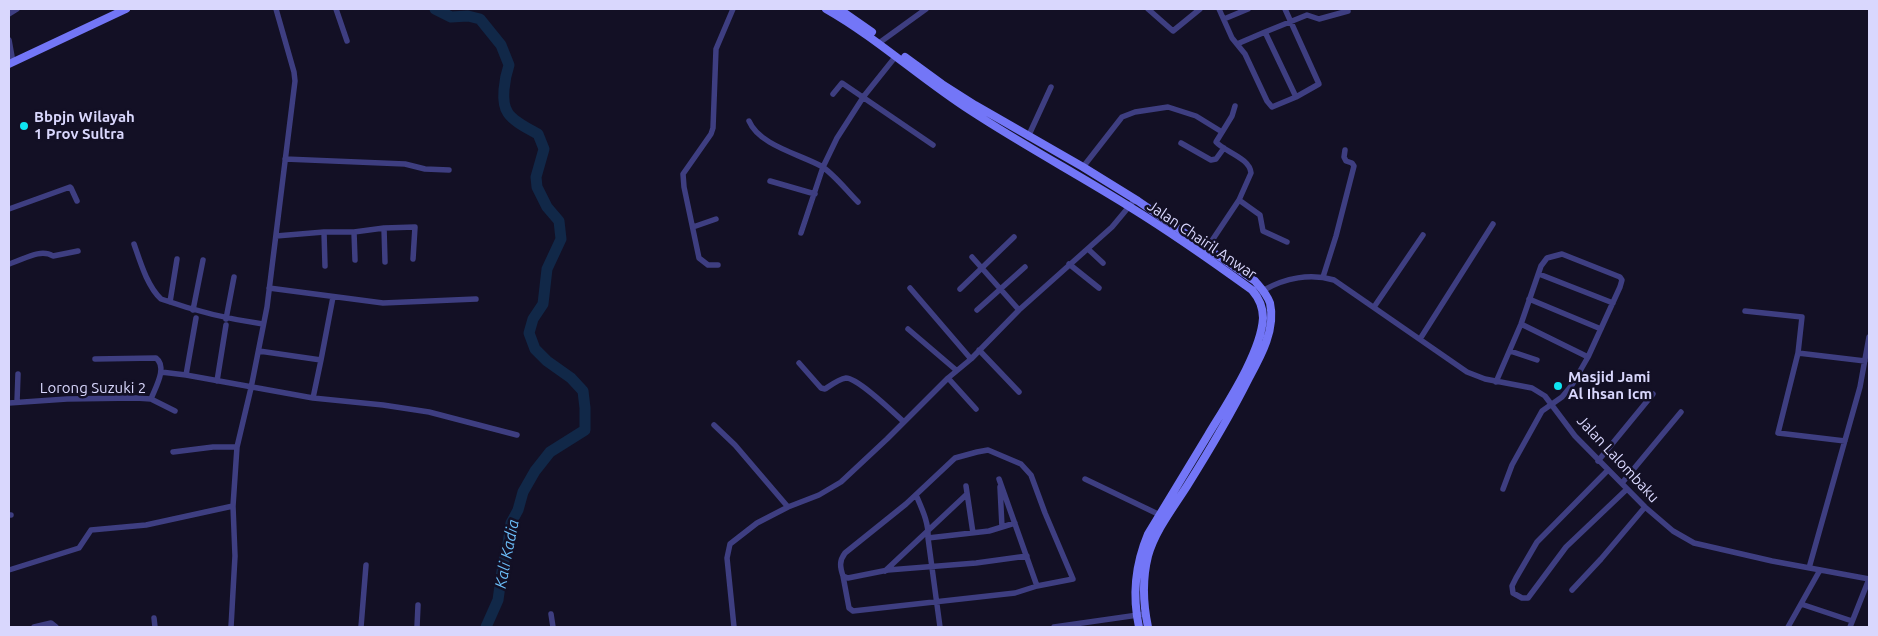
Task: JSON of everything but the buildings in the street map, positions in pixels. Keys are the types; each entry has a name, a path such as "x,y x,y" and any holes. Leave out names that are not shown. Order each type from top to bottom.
{"main road":[{"path":"11,63 126,9"},
{"name":"Jalan Chairil Anwar","path":"826,9 881,42 942,84 1028,137 1083,167 1135,199 1205,252 1258,297 1263,309 1261,329 1243,375 1148,534 1139,561 1135,584 1141,615 1148,627"},
{"name":"Jalan Chairil Anwar","path":"839,9 936,87 1016,140 1255,281 1264,290 1270,302 1271,311 1268,335 1263,352 1230,417 1154,542 1144,574 1139,627"},
{"path":"1222,412 1230,417"}],"street":[{"path":"9,14 17,9"},
{"path":"231,627 235,556 232,506 237,447 251,388 269,288 294,81 294,72 276,9"},
{"path":"336,9 348,41"},
{"path":"718,264 708,265 699,258 683,174 711,134 713,128 716,49 733,9"},
{"path":"881,42 926,9"},
{"path":"1148,9 1172,31 1200,9"},
{"path":"1219,9 1232,38 1245,54 1271,106 1296,98 1318,86 1319,83 1285,9"},
{"path":"1224,19 1248,9"},
{"path":"1237,44 1290,20 1307,15 1322,19 1348,11"},
{"path":"1265,32 1296,98"},
{"path":"9,40 11,63"},
{"path":"801,233 823,167 843,126 896,56"},
{"path":"833,94 842,83 864,96 933,145"},
{"path":"1028,137 1052,87"},
{"path":"1205,252 1240,200 1250,179 1251,169 1247,164 1216,142 1232,116 1235,106"},
{"path":"1083,167 1122,117 1135,112 1168,107 1196,116 1222,132"},
{"path":"749,121 755,132 772,143 823,167 858,202"},
{"path":"1181,143 1211,160 1216,159 1224,148"},
{"path":"1323,277 1354,166 1346,161 1344,157 1345,150"},
{"path":"285,159 405,164 425,169 450,170"},
{"path":"770,181 815,194"},
{"path":"9,209 70,187 77,201"},
{"path":"734,627 727,558 730,544 757,522 819,495 841,482 1019,310 1112,227 1135,199"},
{"path":"1240,200 1260,214 1263,231 1287,242"},
{"path":"693,227 716,219"},
{"path":"1420,339 1493,224"},
{"path":"276,236 414,227 414,259"},
{"path":"384,228 385,262"},
{"path":"324,232 325,266"},
{"path":"354,232 355,260"},
{"path":"1374,307 1423,235"},
{"path":"960,289 1014,238"},
{"path":"134,244 138,257 157,295 161,299 193,310 263,324"},
{"path":"1088,249 1103,264"},
{"path":"9,264 40,252 48,252 53,256 78,251"},
{"path":"1496,382 1521,324 1541,266 1547,258 1562,254 1619,276 1622,280 1588,357 1572,385 1562,397 1542,411 1531,428 1512,465 1503,489"},
{"path":"972,257 1019,310"},
{"path":"170,302 178,260"},
{"path":"193,310 203,260"},
{"path":"1069,264 1099,288"},
{"path":"977,310 1025,267"},
{"path":"1539,274 1613,303"},
{"name":"Jalan Lalombaku","path":"1264,290 1291,280 1309,276 1334,280 1467,372 1496,382 1532,388 1545,396 1575,436 1645,507 1673,531 1694,543 1869,579"},
{"path":"226,318 234,277"},
{"path":"269,288 383,303 476,299"},
{"path":"910,288 971,358"},
{"path":"313,398 333,297"},
{"path":"1529,299 1601,329"},
{"path":"1745,311 1802,318 1798,353 1778,433 1845,441"},
{"path":"186,375 196,318"},
{"path":"1521,324 1588,357"},
{"path":"217,381 226,326"},
{"path":"908,329 956,370"},
{"path":"1809,568 1845,441 1869,337"},
{"path":"258,350 321,360"},
{"path":"979,350 1019,392"},
{"path":"1510,351 1537,360"},
{"path":"1798,353 1865,361"},
{"path":"95,359 156,358 161,363 161,372 151,399"},
{"path":"799,363 821,388 825,389 843,379 850,379 866,389 904,422"},
{"path":"161,372 313,398 429,412 517,435"},
{"path":"17,402 18,374"},
{"path":"948,378 976,409"},
{"path":"1598,461 1653,394"},
{"name":"Lorong Suzuki 2","path":"9,403 68,399 151,399 175,410"},
{"path":"1622,483 1680,412"},
{"path":"714,424 735,445 788,507"},
{"path":"173,452 213,447 237,447"},
{"path":"988,450 1021,464 1033,479 1073,579 1015,593 851,610 840,564 841,558 916,495 950,462 964,455 988,450"},
{"path":"1608,470 1537,542 1512,586 1513,593 1522,598 1528,598 1566,548 1628,489"},
{"path":"1002,527 999,479 1038,586"},
{"path":"1085,479 1160,515"},
{"path":"966,486 972,533"},
{"path":"884,571 967,494"},
{"path":"916,495 928,530 940,627"},
{"path":"9,570 79,548 91,530 146,525 232,506"},
{"path":"1572,590 1645,507"},
{"path":"928,538 989,531 1015,523"},
{"path":"843,576 848,578 884,571 1027,556"},
{"path":"361,627 366,565"},
{"path":"1788,627 1820,570"},
{"path":"1801,604 1851,624 1869,579"},
{"path":"417,627 418,605"},
{"path":"551,614 553,627"},
{"path":"1054,627 1141,615"},
{"path":"154,618 155,627"},
{"path":"34,627 51,624 56,627"}],"waterway":[{"name":"Kali Kadia","path":"435,9 451,17 468,16 480,19 501,45 509,65 504,89 504,103 508,113 522,125 538,134 544,149 536,177 537,187 547,207 559,221 561,239 547,269 543,304 533,319 529,333 535,349 547,361 571,378 583,391 585,408 585,430 550,452 535,471 523,492 518,510 511,523 498,600 486,627"}],"place":[{"name":"Bbpjn Wilayah 1 Prov Sultra","path":"24,126"},
{"name":"Masjid Jami Al Ihsan Icm","path":"1558,386"}]}
